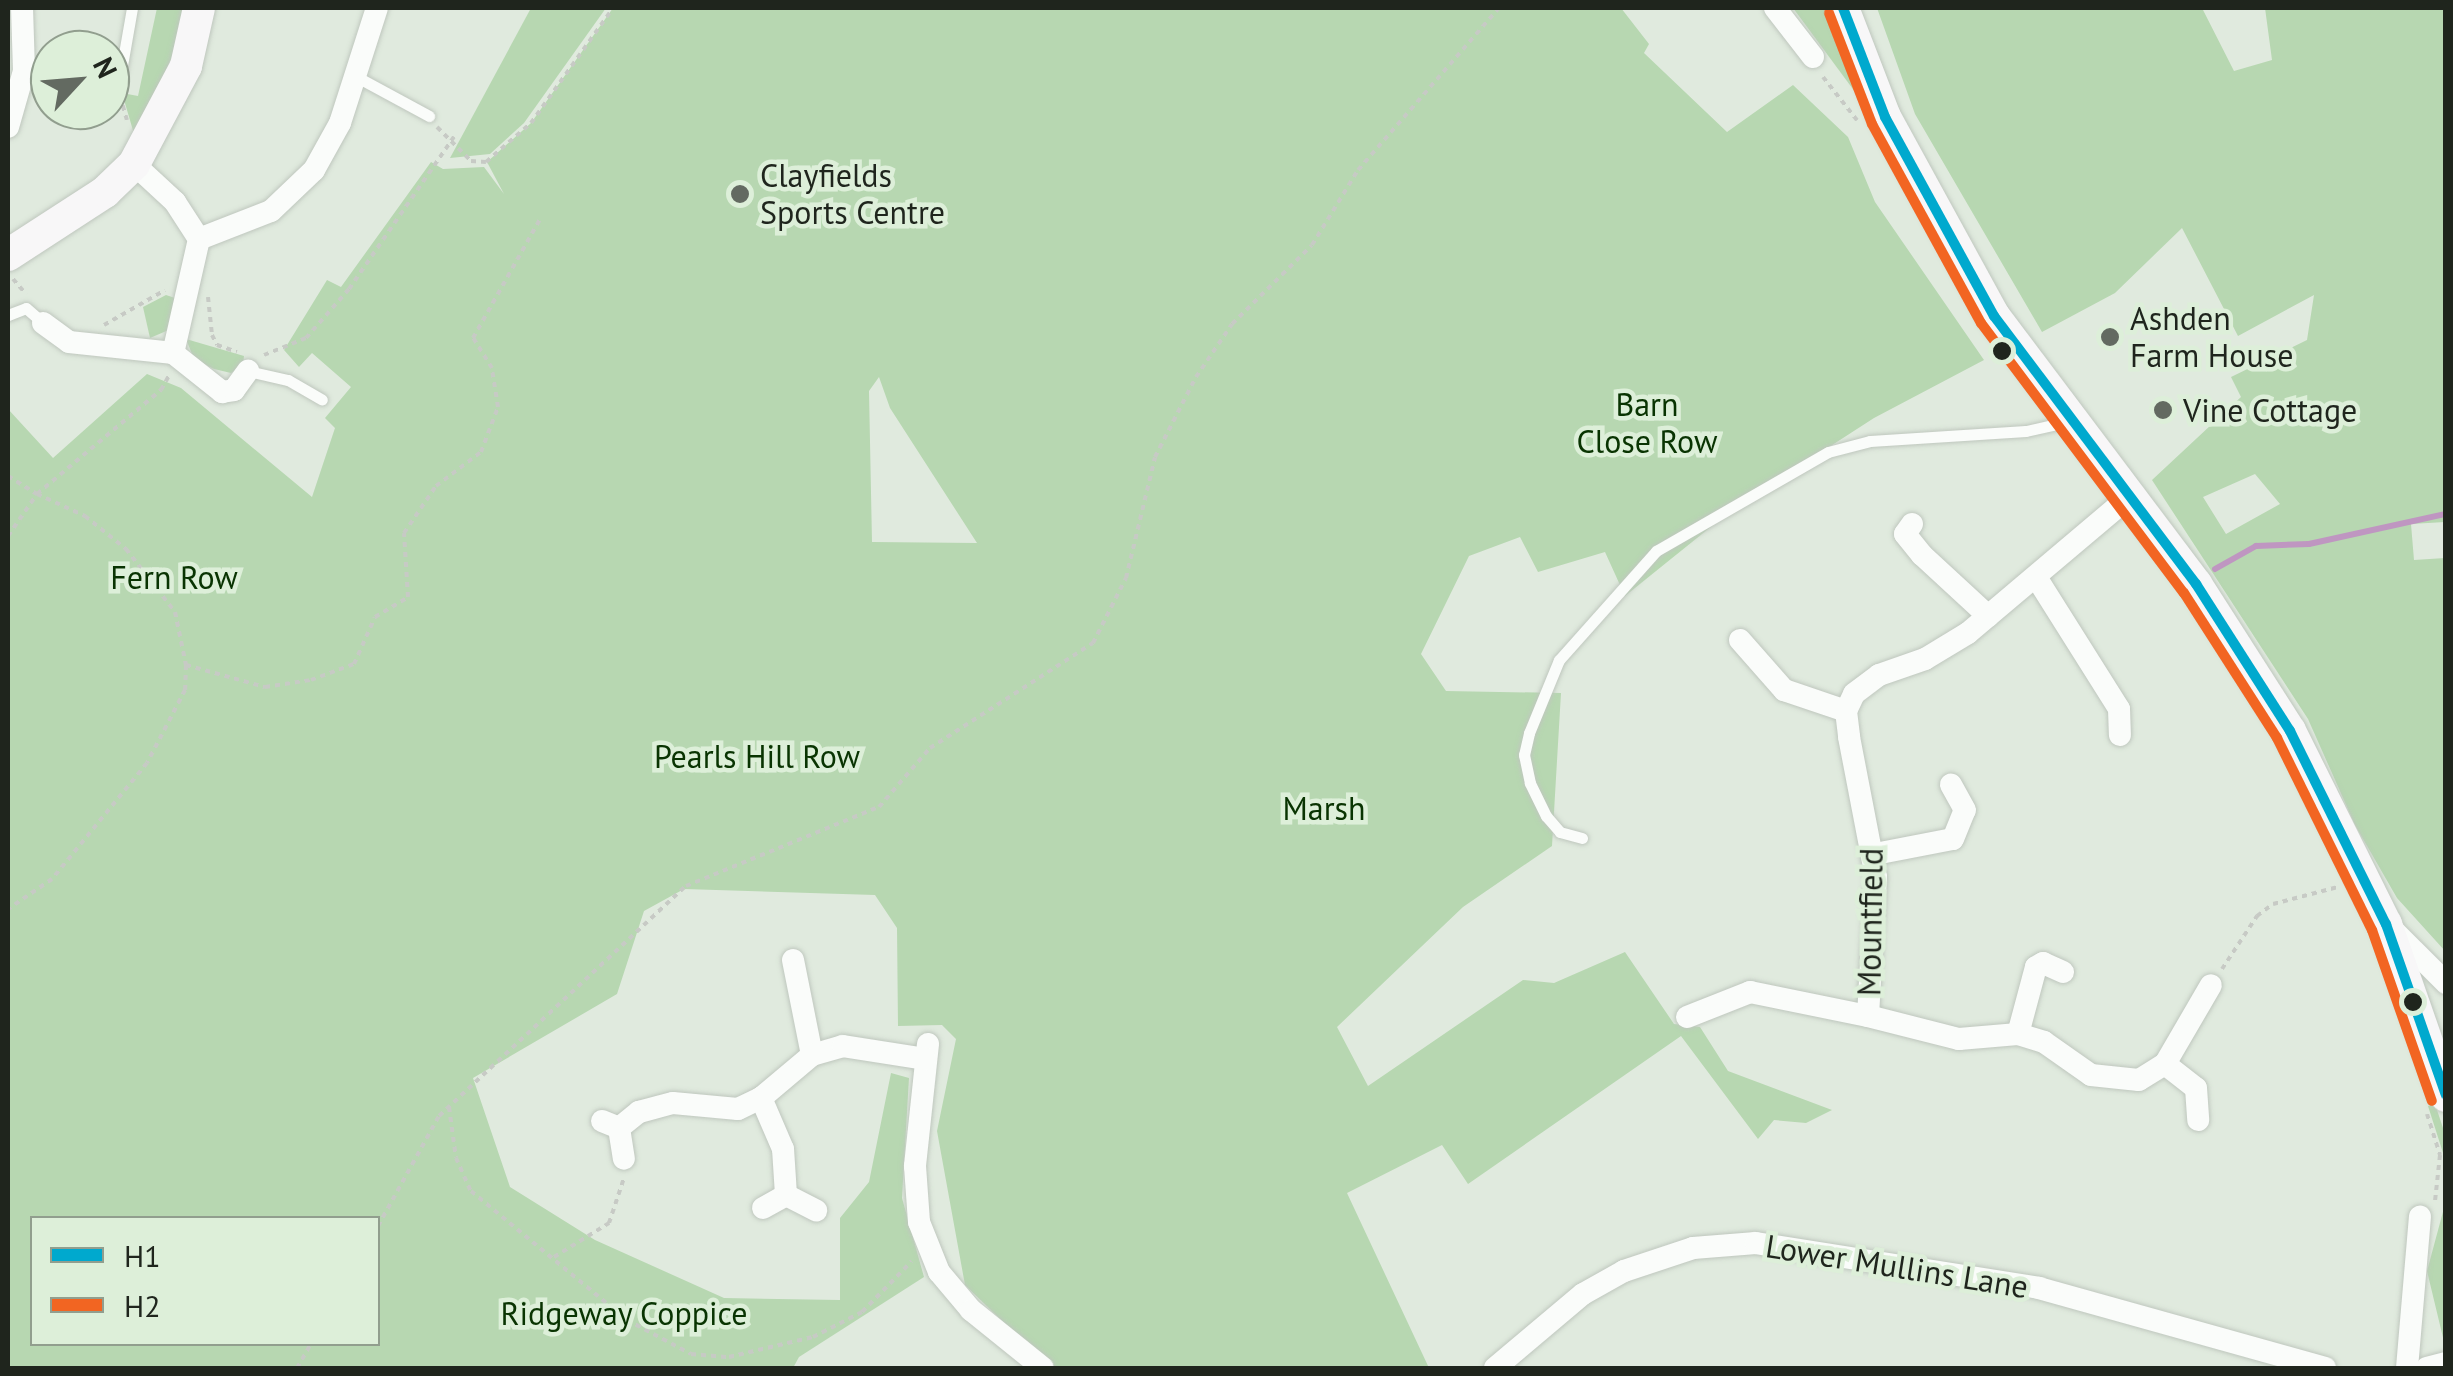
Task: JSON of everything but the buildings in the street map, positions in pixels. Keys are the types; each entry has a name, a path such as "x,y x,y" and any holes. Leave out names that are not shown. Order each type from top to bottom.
{"street":[{"path":"8,128 24,71 22,8"},
{"path":"8,255 106,192 134,164 186,66 199,8"},
{"path":"198,240 272,211 302,186 338,130 377,8"},
{"path":"1775,8 1817,66"},
{"path":"1844,8 1884,117 1931,209 1994,316 2070,422 2196,584 2290,730 2367,882 2439,1054 2435,1101"},
{"path":"134,164 175,202 198,240 176,355"},
{"path":"43,323 69,342 176,355 222,392 234,390 247,363"},
{"path":"1740,640 1784,690 1846,711 1864,685 1948,646 2130,497"},
{"path":"1883,543 1908,529 1988,616"},
{"path":"2036,577 2120,709 2120,735"},
{"name":"Mountfield","path":"1846,711 1875,854 1868,1016"},
{"path":"1875,854 1953,839 1965,810 1952,785"},
{"path":"2386,924 2446,983"},
{"path":"793,960 812,1055"},
{"path":"2018,1034 2036,967 2042,962 2063,972"},
{"path":"2181,986 2207,993 2165,1064 2196,1088 2198,1120"},
{"name":"Mountfield","path":"1687,1017 1750,992 1960,1038 2018,1034 2044,1042 2092,1075 2117,1081 2139,1080 2165,1064"},
{"path":"624,1158 611,1124 639,1112 673,1103 738,1109 761,1098 812,1055 843,1046 926,1052 915,1166 919,1222 939,1272 972,1310 1038,1367"},
{"path":"761,1098 783,1149 786,1195"},
{"path":"763,1208 786,1195"},
{"path":"786,1195 816,1210"},
{"path":"2406,1368 2420,1217"},
{"name":"Lower Mullins Lane","path":"1495,1368 1583,1294 1624,1271 1694,1248 1756,1243 2039,1288 2324,1368"},
{"path":"2427,1368 2446,1364"}],"lane":[{"path":"24,71 30,72"},
{"path":"356,77 429,116"},
{"path":"8,315 26,308 43,323"},
{"path":"247,363 322,400"},
{"path":"1582,838 1560,832 1546,816 1530,783 1529,733 1559,660 1656,551 1828,452 1870,441 2026,431 2070,422"}],"path":[{"path":"429,116 454,137 471,161 486,162 506,148 613,8"},
{"path":"380,1223 449,1107 686,886 879,806 930,748 1093,643 1126,578 1154,457 1196,377 1232,324 1312,245 1358,170 1499,8"},
{"path":"1817,66 1866,134"},
{"path":"207,288 217,345 247,363 281,353 306,338 390,234 454,137"},
{"path":"186,665 266,688 311,680 354,664 375,618 408,597 404,532 436,486 482,452 498,406 492,368 473,338 540,219"},
{"path":"89,333 172,283"},
{"path":"8,536 37,494 161,390 176,355"},
{"path":"8,476 84,516 126,549 175,612 186,665 185,690 128,788 52,879 8,909"},
{"path":"2207,993 2257,916 2274,904 2367,882"},
{"path":"2420,1217 2437,1199 2440,1155 2435,1101"},
{"path":"449,1107 456,1158 471,1191 669,1347 730,1357 842,1325 928,1244"},
{"path":"554,1257 609,1223 620,1205 624,1158"},
{"path":"298,1368 311,1346"}],"green space":[{"path":"157,8 191,8 137,144 130,120 130,94 138,96"},
{"path":"531,8 606,8 524,123 490,154 450,158"},
{"path":"613,8 1621,8 1649,44 1644,53 1727,132 1793,85 1848,137 1875,202 1984,360 1874,418 1733,509 1625,596 1605,552 1538,572 1520,537 1469,556 1421,654 1446,691 1561,693 1552,846 1463,907 1337,1027 1368,1086 1523,980 1554,983 1625,952 1674,1024 1700,1027 1728,1071 1832,1110 1806,1123 1774,1120 1758,1139 1681,1036 1468,1184 1442,1145 1347,1193 1429,1368 1051,1368 965,1285 937,1131 956,1039 942,1025 898,1026 897,928 875,895 684,889 644,911 617,994 473,1078 510,1187 595,1240 724,1298 840,1300 840,1218 869,1182 891,1073 909,1078 902,1198 924,1277 799,1357 793,1368 8,1368 8,409 53,458 147,374 181,388 312,497 335,428 325,418 351,387 312,353 299,367 284,350 327,280 341,287 431,162 443,169 484,167 504,194 487,162 531,123","holes":["879,377 890,408 977,543 872,542 869,391"]},
{"path":"1793,8 1834,8 1858,96"},
{"path":"1877,8 2202,8 2234,71 2272,60 2265,8 2445,8 2445,522 2411,524 2414,560 2445,558 2445,951 2397,898 2355,825 2308,719 2152,480 2241,397 2231,377 2307,340 2314,295 2238,336 2182,228 2115,293 2042,332 1915,114","holes":["2255,474 2280,504 2226,534 2203,497"]},
{"path":"166,295 178,299 171,329 150,338 143,307"},
{"path":"186,339 244,356 243,366 231,373 214,369 194,359"},
{"path":"2435,1104 2446,1137 2445,1346 2427,1271 2444,1208 2444,1156 2428,1106"}],"waterway":[{"path":"2215,569 2256,546 2309,544 2446,514"}],"transit line":[{"name":"H1","path":"1843,8 1885,117 1994,316 2196,584 2290,731 2386,924 2446,1095"},
{"name":"H2","path":"1829,13 1872,124 1981,323 2184,593 2277,738 2372,930 2432,1101"}],"place":[{"name":"Clayfields Sports Centre","path":"740,194"},
{"name":"Ashden Farm House","path":"2110,337"},
{"name":"Vine Cottage","path":"2163,410"}],"park label":[{"name":"Barn Close Row","path":"1647,424"},
{"name":"Fern Row","path":"174,577"},
{"name":"Pearls Hill Row","path":"757,756"},
{"name":"Marsh","path":"1324,808"},
{"name":"Ridgeway Coppice","path":"624,1313"}]}
